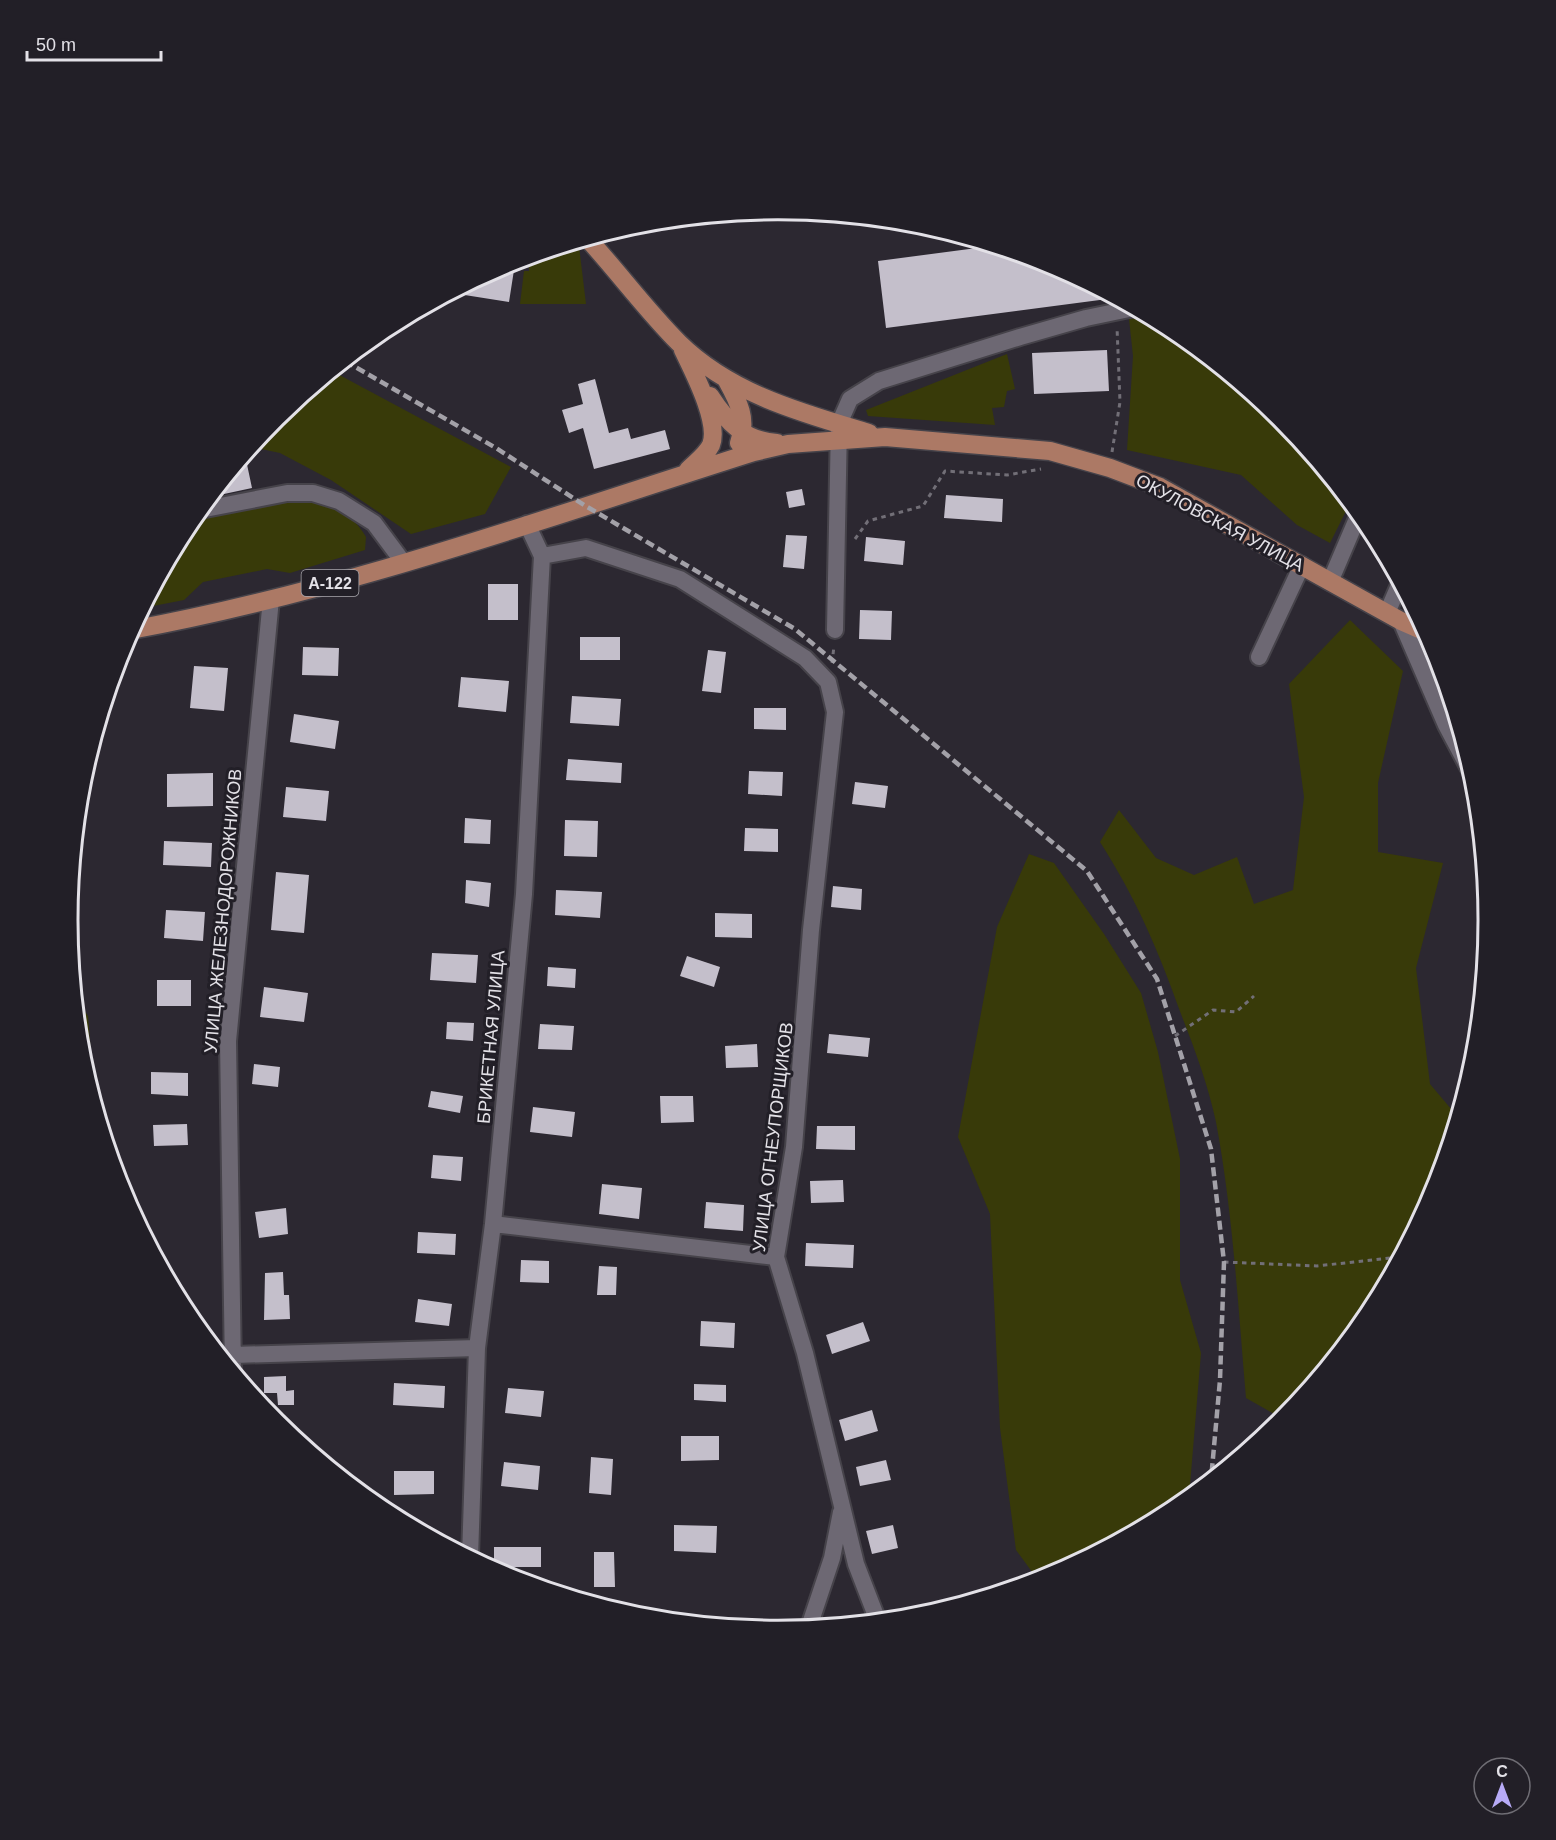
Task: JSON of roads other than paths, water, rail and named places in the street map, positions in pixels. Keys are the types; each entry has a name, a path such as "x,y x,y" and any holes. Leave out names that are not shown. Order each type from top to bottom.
{"main road":[{"path":"593,245 680,343 726,378 839,431"},
{"path":"680,343 694,372 711,419 711,444 704,456 682,475"},
{"path":"694,372 733,428 766,443 788,444"},
{"path":"719,463 733,452 742,434 740,405 726,378"},
{"name":"ОКУЛОВСКАЯ УЛИЦА","path":"788,444 839,431 1050,451 1110,468 1160,488 1414,628"},
{"path":"682,475 788,444"},
{"name":"А-122","path":"142,628 272,599 403,562 682,475"}],"street":[{"path":"835,630 839,431 850,399 879,381 1042,331 1123,311"},
{"path":"213,507 287,493 313,493 339,501 374,523 403,562"},
{"name":"БРИКЕТНАЯ УЛИЦА","path":"470,1549 477,1348 493,1224 524,894 542,556 526,524"},
{"path":"1330,582 1355,524"},
{"name":"УЛИЦА ОГНЕУПОРЩИКОВ","path":"542,556 586,548 680,579 805,658 828,682 835,712 811,930 794,1147 776,1257 805,1353 856,1564 875,1613"},
{"path":"1260,657 1302,565"},
{"path":"1398,595 1394,617 1455,741"},
{"name":"УЛИЦА ЖЕЛЕЗНОДОРОЖНИКОВ","path":"234,1360 228,1041 272,599"},
{"path":"493,1224 776,1257"},
{"path":"237,1363 477,1348"},
{"path":"812,1619 832,1558 843,1506"}],"railway":[{"path":"352,365 496,448 584,505 795,629 1087,871 1157,979 1211,1149 1224,1262 1220,1380 1212,1469"}]}
